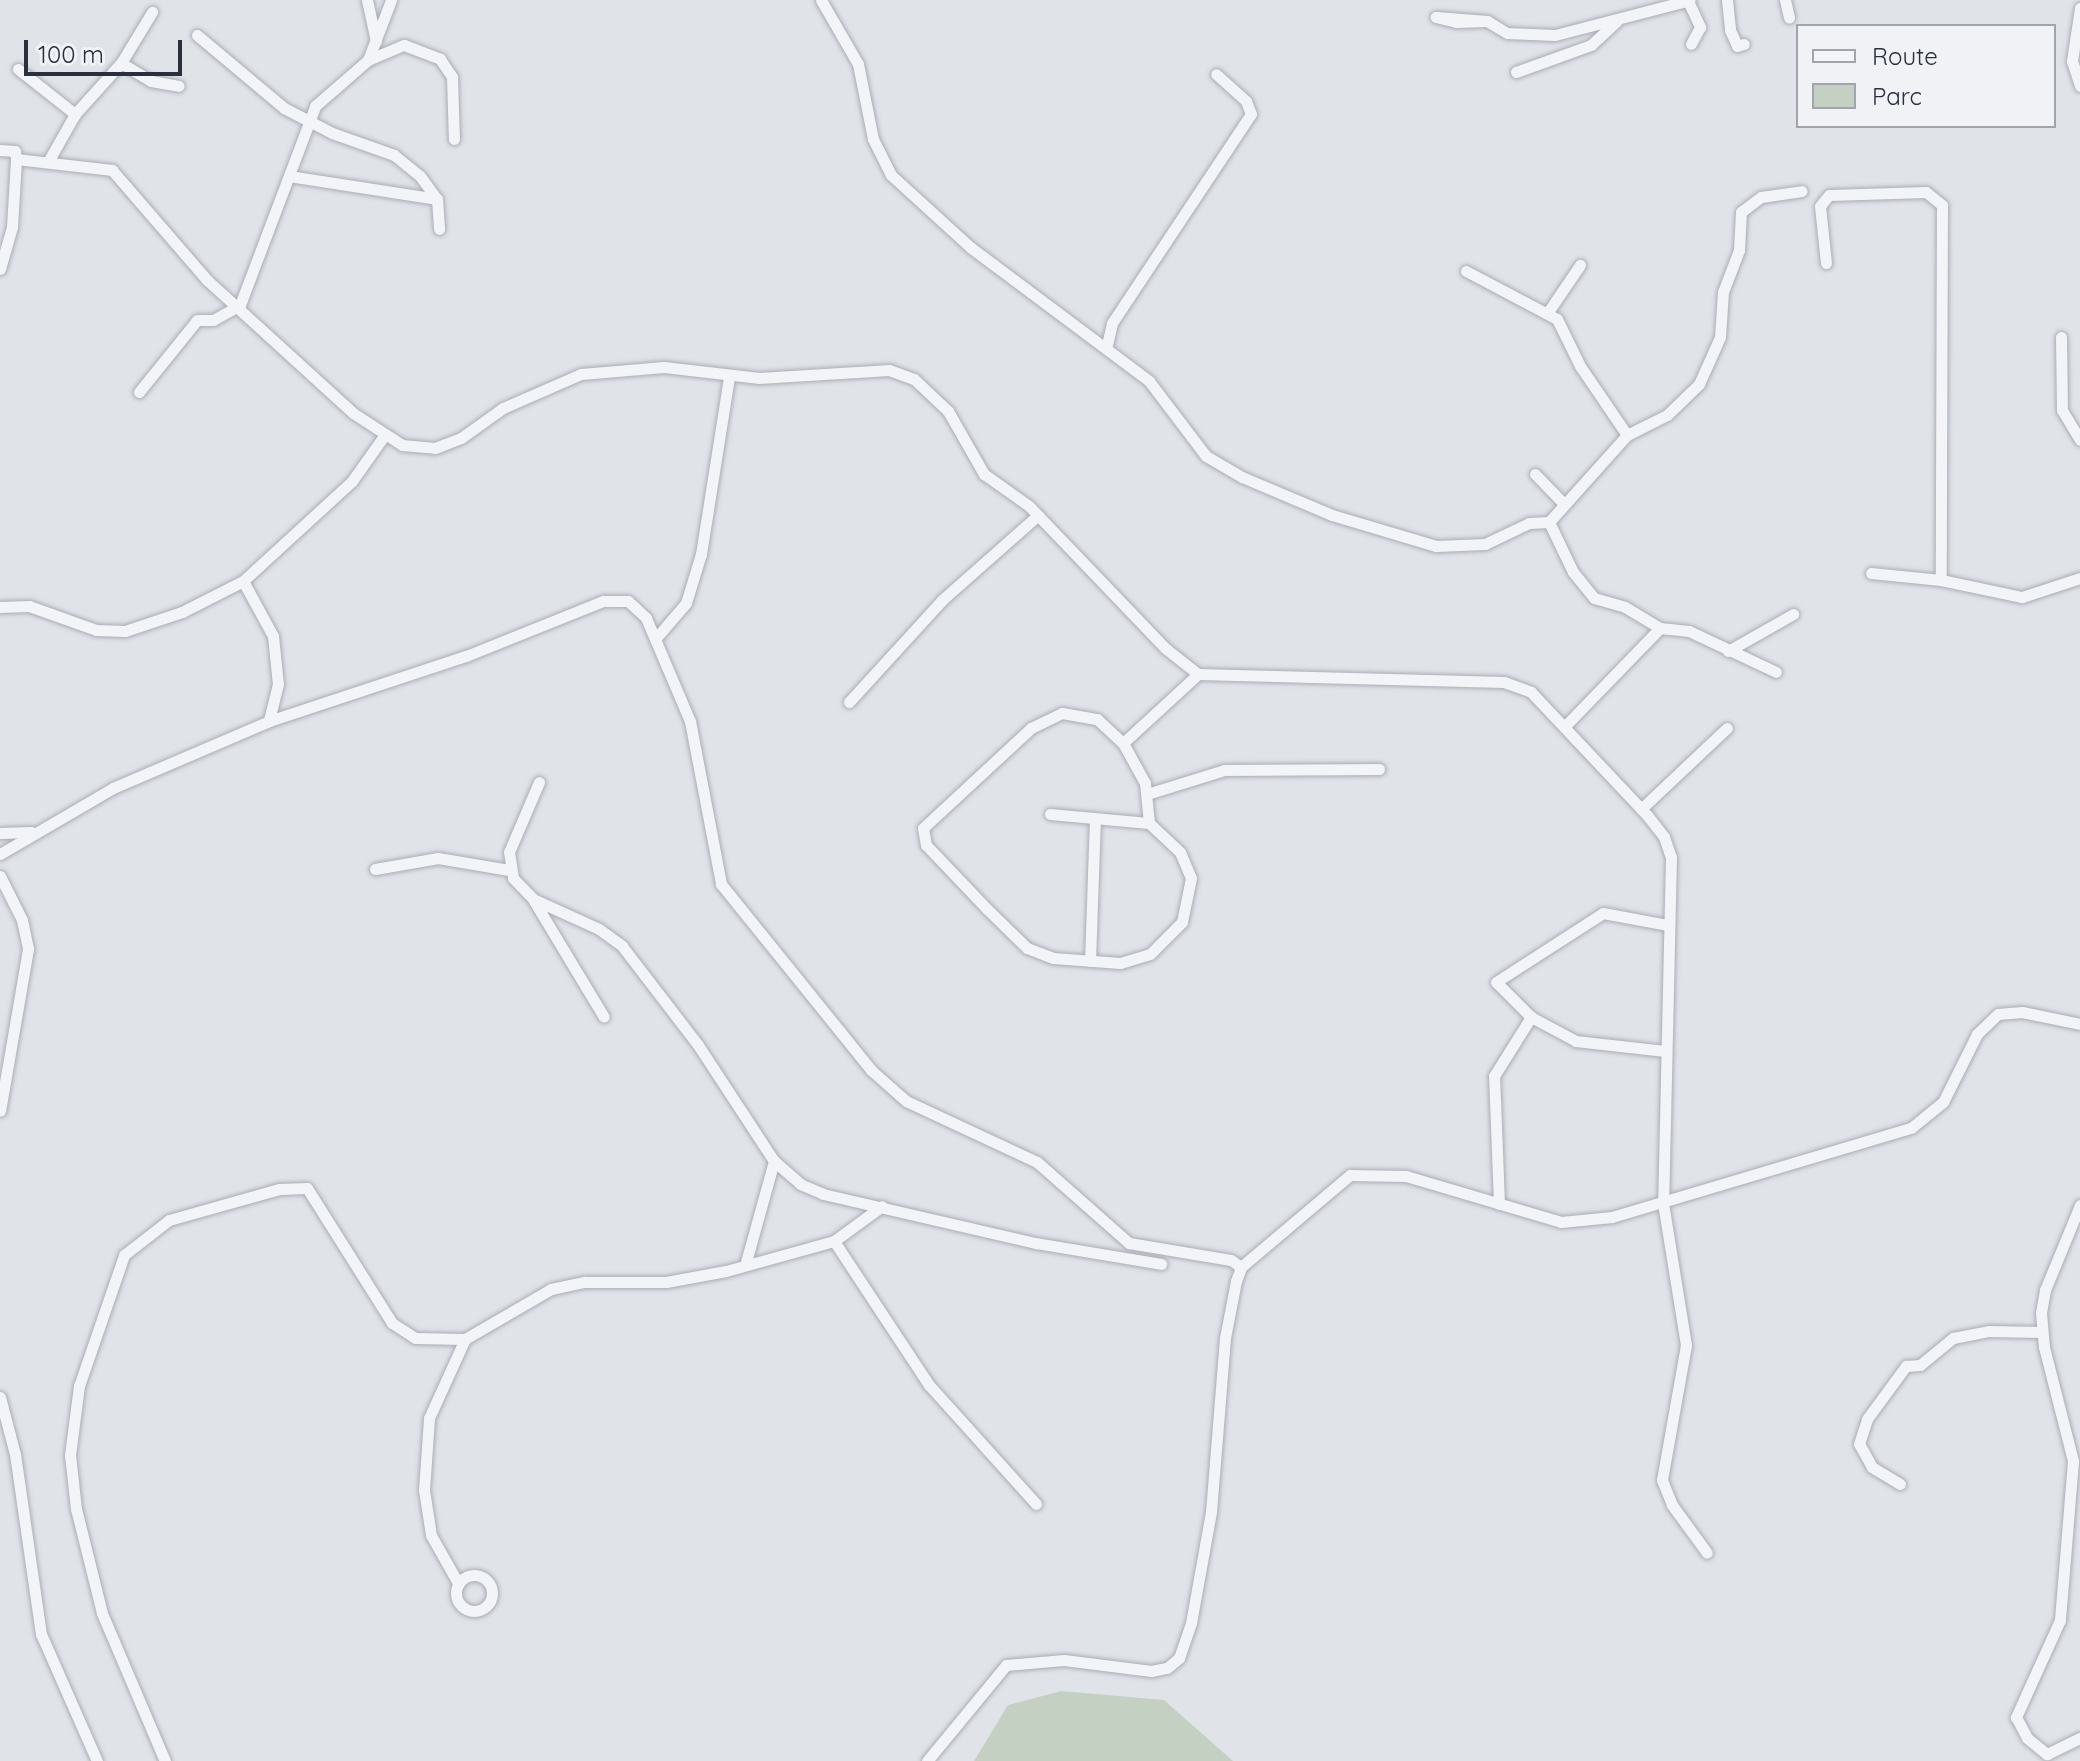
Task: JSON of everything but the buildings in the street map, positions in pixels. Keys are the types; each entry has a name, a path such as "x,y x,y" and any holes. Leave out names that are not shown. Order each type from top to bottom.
{"street":[{"path":"367,0 376,41 387,50"},
{"path":"368,60 391,0"},
{"path":"821,0 858,64 873,139 891,175 970,247 1107,345 1162,394 1206,456 1300,502 1436,546 1485,544 1529,523 1549,522"},
{"path":"1727,0 1730,30 1737,46 1744,44"},
{"path":"1785,0 1789,18"},
{"path":"1487,21 1507,33 1555,35 1689,1 1700,27 1691,44"},
{"path":"2080,8 2072,61 2080,86"},
{"path":"49,160 75,114 121,63 152,12"},
{"path":"1516,72 1591,45 1617,21"},
{"path":"197,35 262,92 332,133 394,155 420,176 437,199 439,229"},
{"path":"139,392 197,320 213,320 240,305 309,118 323,95 368,60 387,50 420,48 447,67 454,139"},
{"path":"121,63 151,81 179,86"},
{"path":"18,69 75,114"},
{"path":"1107,345 1112,323 1251,114 1246,101 1216,74"},
{"path":"0,150 15,151 16,159 12,227 0,269"},
{"path":"16,159 49,160 112,170 207,280 240,305 384,436 402,445 435,448 461,438 503,408 581,374 664,367 729,378 871,367 914,379 960,426 984,474 1038,515 1165,648 1198,674 1504,682 1531,692 1641,809 1668,846 1663,1203 1686,1345 1662,1480 1672,1505 1707,1553"},
{"path":"289,176 437,199"},
{"path":"1549,522 1562,502 1595,475 1627,435 1667,415 1708,369 1720,337 1723,292 1739,250 1741,212 1761,197 1802,191"},
{"path":"1826,263 1820,206 1829,195 1926,192 1942,205 1941,580"},
{"path":"1548,312 1580,265"},
{"path":"1466,271 1548,312 1564,329 1580,366 1627,435"},
{"path":"2061,337 2062,410 2080,440"},
{"path":"656,638 686,603 701,554 729,378"},
{"path":"0,607 29,606 96,630 125,631 182,612 243,581 296,527 352,481 384,436"},
{"path":"1535,474 1562,502"},
{"path":"849,702 949,593 1038,515"},
{"path":"1549,522 1573,572 1594,598 1625,607 1660,628 1688,630 1776,672"},
{"path":"1871,573 1941,580 2022,597 2080,578"},
{"path":"243,581 275,645 278,684 269,721"},
{"path":"0,854 31,832 113,788 269,721 466,656 603,601 628,601 638,607 656,638 690,721 721,884 871,1070 906,1101 1037,1162 1129,1243 1231,1260 1241,1267"},
{"path":"1728,651 1793,614"},
{"path":"1565,726 1660,628"},
{"path":"1123,743 1198,674"},
{"path":"1052,715 1097,719 1123,743 1147,794 1149,823 1188,866 1190,895 1182,922 1165,944 1136,961 1039,956 1027,948 926,845 921,832 1031,728 1052,715"},
{"path":"1641,809 1727,728"},
{"path":"1147,794 1224,770 1379,769"},
{"path":"509,870 518,824 539,782"},
{"path":"1050,814 1149,823"},
{"path":"1090,961 1095,819"},
{"path":"0,833 31,832"},
{"path":"375,869 438,858 509,870 533,899 604,1017"},
{"path":"0,876 22,920 28,949 0,1111"},
{"path":"533,899 599,929 622,946 698,1045 774,1161 813,1191 1036,1243 1161,1264"},
{"path":"1665,1051 1576,1041 1531,1017 1497,986 1507,971 1603,913 1667,925"},
{"path":"927,1761 1006,1665 1064,1660 1151,1671 1167,1668 1179,1658 1191,1623 1211,1512 1225,1338 1241,1267 1336,1185 1360,1172 1406,1176 1576,1223 1663,1203 1911,1128 1943,1102 1977,1034 1998,1014 2022,1012 2080,1024"},
{"path":"1499,1204 1494,1076 1531,1017"},
{"path":"746,1262 774,1161"},
{"path":"165,1761 102,1613 76,1509 70,1455 79,1386 128,1250 169,1220 279,1189 307,1188 392,1323 415,1338 465,1339 551,1289 585,1282 697,1278 746,1262 834,1241 882,1206"},
{"path":"2080,1205 2045,1290 2041,1332 2070,1445 2071,1492 2060,1620 2016,1717 2027,1738 2047,1754 2080,1738"},
{"path":"834,1241 929,1385 1036,1504"},
{"path":"1900,1484 1872,1467 1859,1444 1867,1419 1906,1366 1920,1365 1953,1338 1989,1331 2041,1332"},
{"path":"458,1583 431,1535 424,1490 429,1418 465,1339"},
{"path":"0,1397 15,1454 41,1634 97,1761"}],"green space":[{"path":"1061,1691 1164,1700 1233,1761 974,1761 1008,1705"}]}
